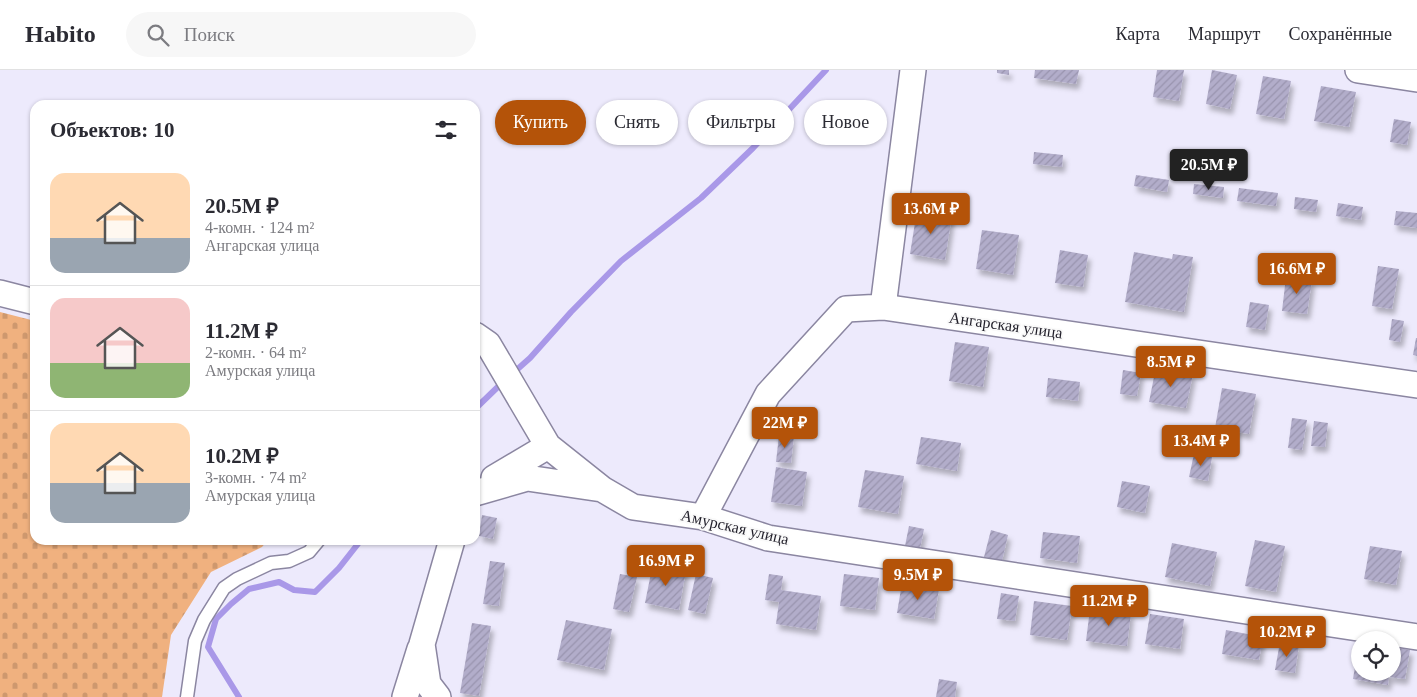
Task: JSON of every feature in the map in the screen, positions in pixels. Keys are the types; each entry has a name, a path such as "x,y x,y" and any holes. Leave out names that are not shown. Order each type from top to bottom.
{"street":[{"path":"883,307 913,70"},
{"path":"1358,70 1417,79"},
{"path":"0,293 30,301"},
{"name":"Ангарская улица","path":"703,516 768,394 846,309 883,307 1417,385"},
{"path":"480,339 488,344 548,446 602,489"},
{"path":"480,489 548,446"},
{"name":"Амурская улица","path":"480,491 527,478 602,489 633,507 703,516 768,538 1417,637"},
{"path":"404,697 422,644 451,545"},
{"path":"422,644 428,684 438,697"}],"lane":[{"path":"187,697 195,641 208,612 224,588 237,579 271,563 289,561 309,552 315,545"}],"green space":[{"path":"0,312 30,320 30,545 264,545 211,572 171,635 162,697 0,697"}],"building":[{"path":"997,70 1009,70 1009,75 997,73"},
{"path":"1035,70 1079,70 1076,84 1034,78"},
{"path":"1157,70 1184,70 1179,101 1153,97"},
{"path":"1212,70 1237,75 1230,109 1206,104"},
{"path":"1263,76 1291,81 1284,119 1256,114"},
{"path":"1321,86 1356,92 1349,127 1314,121"},
{"path":"1394,119 1411,122 1407,145 1390,142"},
{"path":"1034,152 1063,155 1062,167 1033,164"},
{"path":"1136,175 1169,180 1167,192 1134,186"},
{"path":"1194,184 1224,187 1223,198 1193,194"},
{"path":"1239,188 1278,193 1276,206 1237,201"},
{"path":"1295,197 1318,200 1316,212 1294,209"},
{"path":"1338,203 1363,207 1361,220 1336,216"},
{"path":"917,210 952,215 945,260 910,254"},
{"path":"1396,211 1417,213 1417,228 1394,225"},
{"path":"982,230 1019,235 1013,275 976,269"},
{"path":"1060,250 1088,255 1083,287 1055,283"},
{"path":"1134,252 1172,259 1173,254 1193,257 1184,312 1125,302"},
{"path":"1378,266 1399,269 1392,309 1372,306"},
{"path":"1286,277 1312,280 1307,314 1282,311"},
{"path":"1250,302 1269,305 1265,330 1246,327"},
{"path":"1392,319 1404,321 1400,342 1389,340"},
{"path":"1417,338 1417,356 1413,355"},
{"path":"955,342 989,347 983,387 949,381"},
{"path":"1156,367 1193,374 1186,408 1149,402"},
{"path":"1123,370 1141,373 1137,396 1120,394"},
{"path":"1048,378 1080,382 1078,401 1046,397"},
{"path":"1222,388 1256,394 1249,434 1215,428"},
{"path":"1292,418 1307,420 1302,450 1288,448"},
{"path":"1314,421 1328,423 1325,447 1311,446"},
{"path":"779,435 794,436 791,463 776,462"},
{"path":"921,437 961,443 957,471 916,464"},
{"path":"1194,454 1212,457 1208,481 1189,477"},
{"path":"776,467 807,472 802,506 771,502"},
{"path":"865,470 904,476 898,514 858,507"},
{"path":"1122,481 1150,486 1145,513 1117,507"},
{"path":"482,515 497,518 493,539 480,536"},
{"path":"909,526 924,529 920,549 905,546"},
{"path":"991,530 1008,535 1002,561 984,557"},
{"path":"1043,532 1080,536 1077,563 1040,558"},
{"path":"1255,540 1285,546 1276,592 1245,586"},
{"path":"1172,543 1217,552 1210,586 1165,577"},
{"path":"1370,546 1402,551 1396,585 1364,579"},
{"path":"490,561 505,563 499,606 483,604"},
{"path":"653,563 686,570 679,610 645,603"},
{"path":"620,574 637,577 629,612 613,609"},
{"path":"696,574 713,578 705,614 688,610"},
{"path":"769,574 783,576 781,590 821,596 816,630 776,624 779,602 765,600"},
{"path":"844,574 879,578 875,610 840,606"},
{"path":"902,583 939,589 934,619 897,613"},
{"path":"1001,593 1019,596 1015,621 997,619"},
{"path":"1034,601 1072,606 1067,640 1030,635"},
{"path":"1090,609 1131,613 1127,646 1086,641"},
{"path":"1150,614 1184,619 1180,649 1145,644"},
{"path":"566,620 612,629 604,670 557,660"},
{"path":"472,623 491,626 479,696 460,693"},
{"path":"1226,630 1263,637 1259,660 1222,654"},
{"path":"1280,642 1299,645 1295,673 1275,670"},
{"path":"1401,648 1410,650 1405,679 1401,678"},
{"path":"939,679 957,682 955,697 936,697"},
{"path":"1365,681 1388,681 1388,685"}],"waterway":[{"path":"512,374 530,358 571,312 621,261 701,198 753,148 826,70"},
{"path":"480,404 505,380"},
{"path":"239,697 208,647 216,619 249,589 279,582 294,590 315,592 339,568 357,545"}]}
